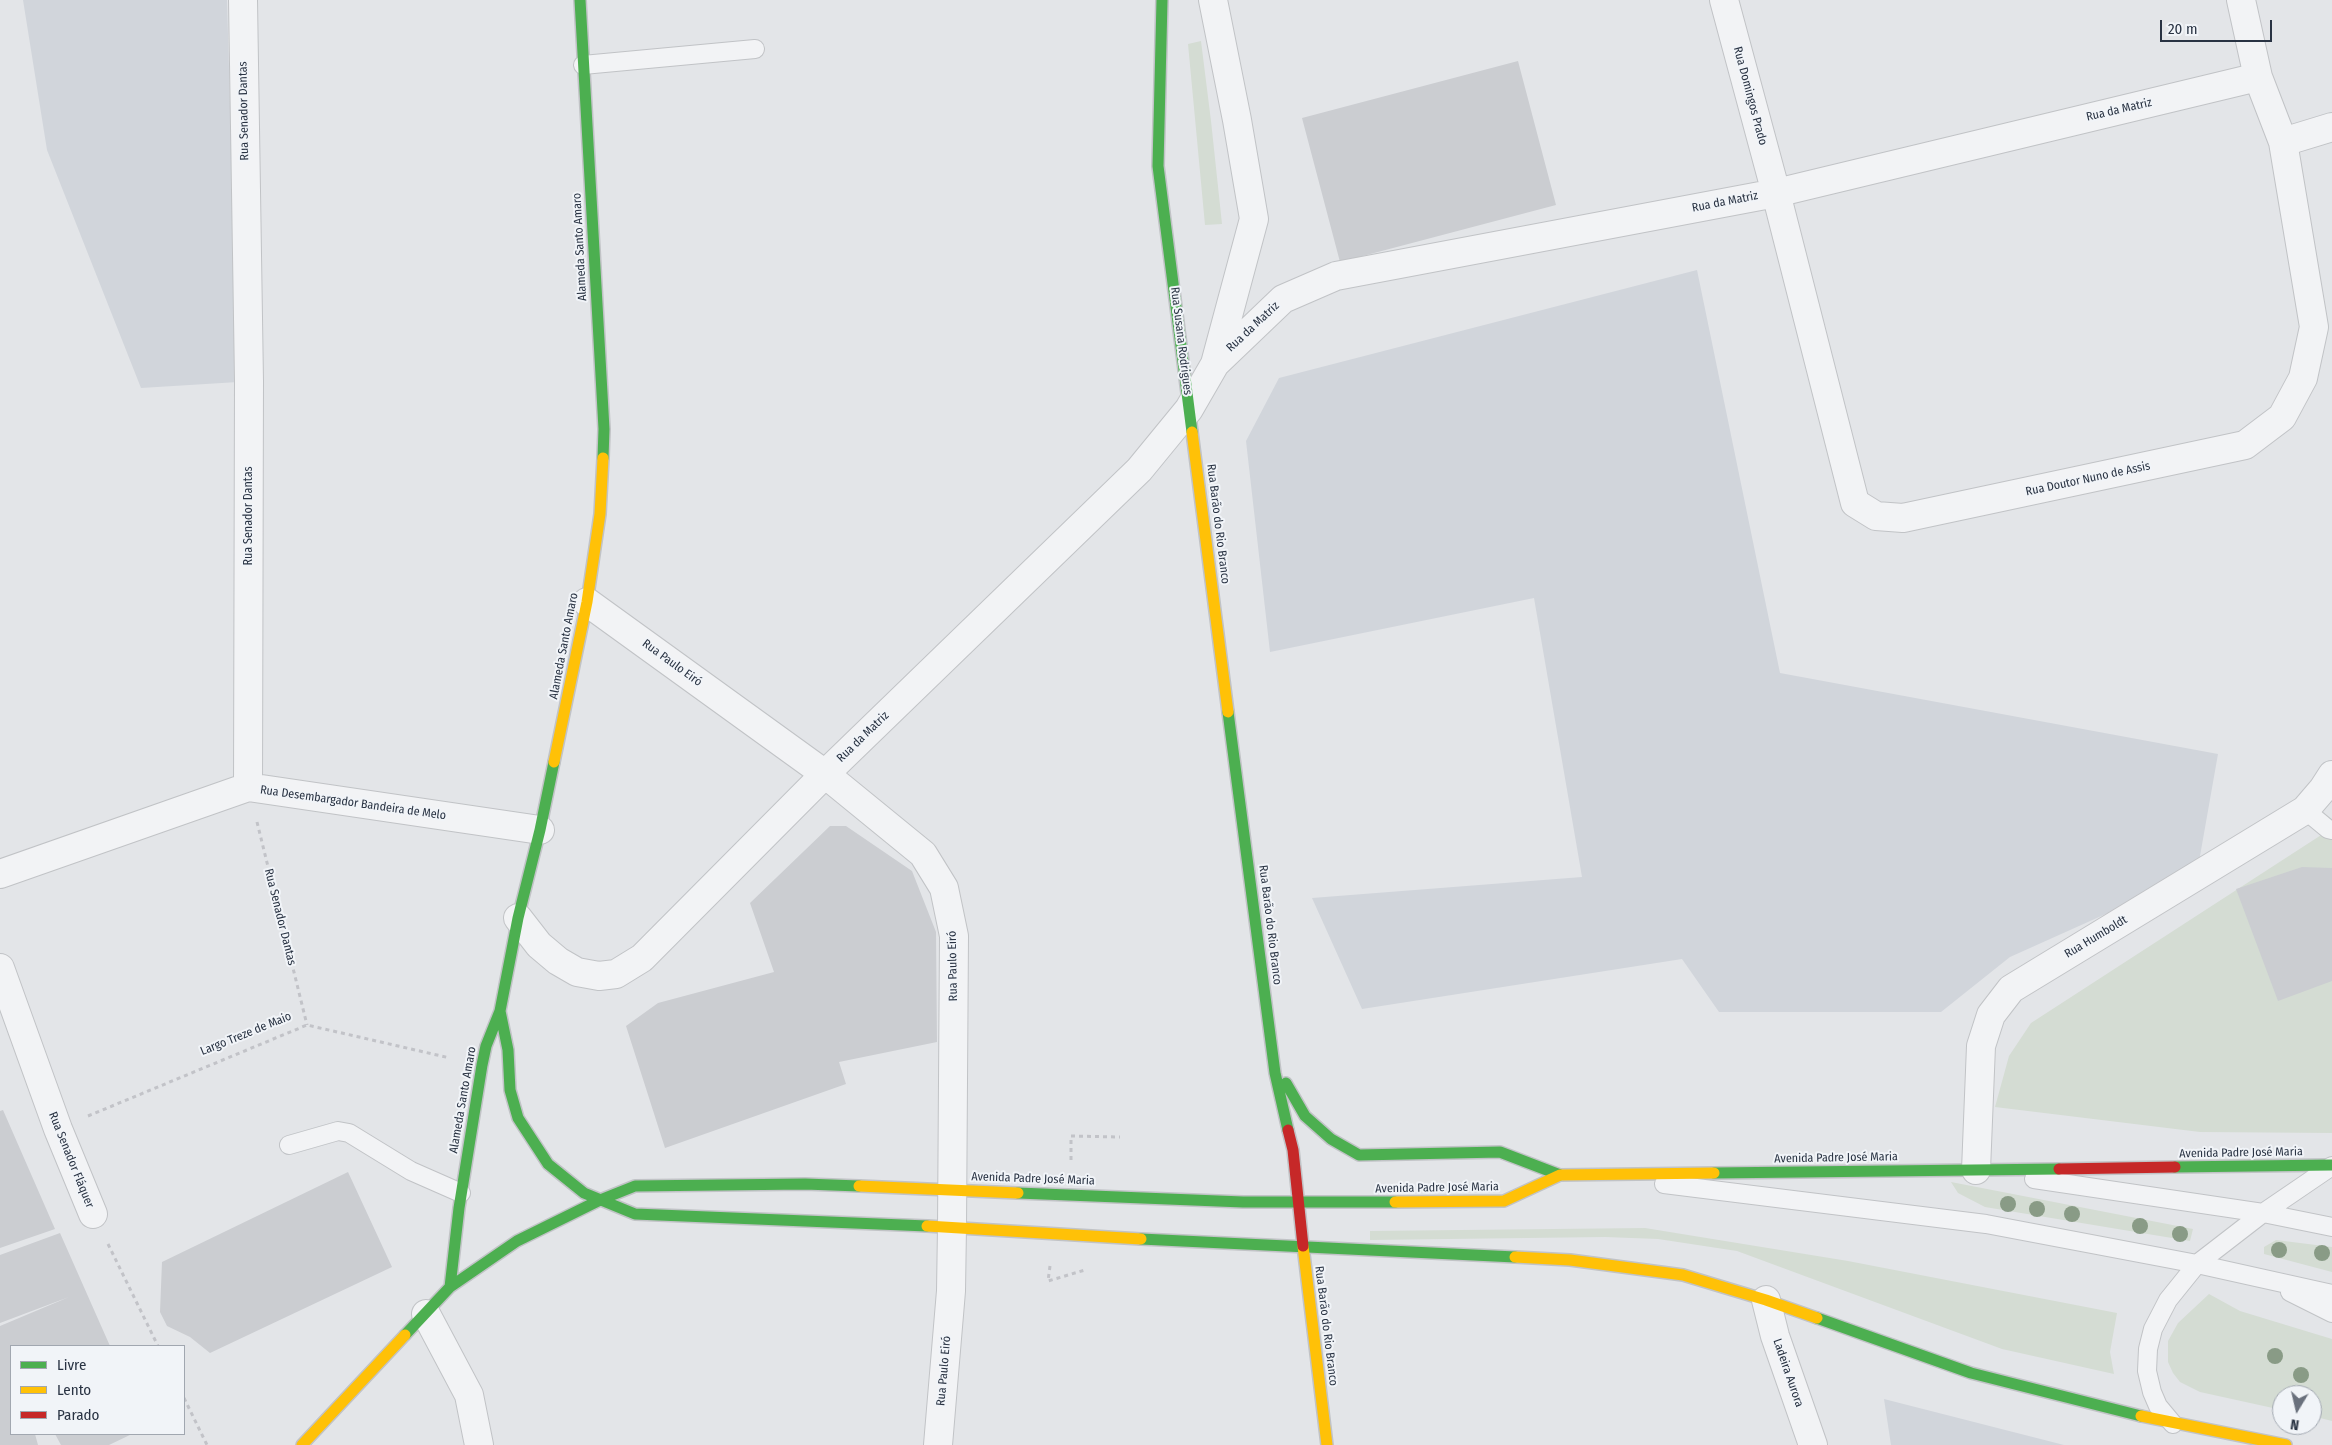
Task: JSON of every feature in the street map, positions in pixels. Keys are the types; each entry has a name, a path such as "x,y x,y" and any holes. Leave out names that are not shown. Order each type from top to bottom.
{"main road":[{"name":"Alameda Santo Amaro","path":"450,1286 461,1193 482,1065 486,1046 500,1011 518,918 540,830 588,602 600,514 604,429 580,0"},
{"name":"Rua Susana Rodrigues","path":"1162,0 1158,166 1190,408"},
{"name":"Rua Barão do Rio Branco","path":"1190,408 1275,1072 1293,1150 1327,1445"},
{"path":"500,1011 508,1050 510,1090 518,1118 530,1139 548,1164 584,1193 635,1214 952,1227 1243,1245 1303,1246 1570,1260 1683,1275 1766,1300 1971,1373 2174,1424 2286,1445"},
{"path":"1275,1072 1290,1087 1305,1116 1331,1138 1359,1156 1500,1152 1560,1175"},
{"name":"Avenida Padre José Maria","path":"450,1286 518,1241 600,1200 635,1186 805,1184 1242,1202 1356,1203 1504,1201 1560,1175 2332,1166"},
{"path":"302,1445 426,1314 450,1286"}],"street":[{"name":"Rua Senador Dantas","path":"243,0 249,381 248,788"},
{"name":"Rua Susana Rodrigues","path":"1190,408 1214,364 1254,219 1237,120 1213,0"},
{"name":"Rua Domingos Prado","path":"1724,0 1776,193"},
{"name":"Rua Doutor Nuno de Assis","path":"1776,193 1855,503 1876,516 1902,518 2246,445 2282,417 2304,378 2314,327 2283,142 2258,77 2241,0"},
{"name":"Rua da Matriz","path":"1214,364 1283,299 1336,276 1776,193 2258,77"},
{"path":"2283,142 2332,127"},
{"name":"Rua da Matriz","path":"518,918 539,945 558,961 577,972 599,976 616,974 642,958 825,774 1139,470 1190,408"},
{"name":"Rua Paulo Eiró","path":"588,602 825,774 923,854 944,888 954,936 952,1227 951,1291 938,1445"},
{"name":"Rua Humboldt","path":"1976,1170 1982,1046 1991,1015 2011,989 2304,810 2324,789 2332,775"},
{"name":"Rua Desembargador Bandeira de Melo","path":"0,874 248,788 540,830"},
{"name":"Rua Senador Fláquer","path":"0,968 58,1129 93,1214"},
{"name":"Ladeira Aurora","path":"1766,1300 1775,1336 1813,1445"},
{"path":"426,1314 469,1395 479,1445"}],"lane":[{"path":"583,65 755,49"},
{"path":"2304,810 2328,829 2332,830"},
{"path":"289,1145 338,1131 349,1133 411,1170 461,1193"},
{"path":"2174,1424 2158,1406 2152,1392 2148,1371 2148,1349 2154,1329 2168,1300 2197,1264 2263,1213 2332,1166"},
{"path":"1976,1170 2263,1213 2332,1227"},
{"path":"1591,1175 1986,1224 2197,1264 2332,1294"},
{"path":"2269,1281 2332,1313"}],"path":[{"name":"Rua Senador Dantas","path":"248,788 306,1025"},
{"name":"Largo Treze de Maio","path":"58,1129 306,1025 482,1065"},
{"path":"1071,1160 1071,1136 1120,1137"},
{"name":"Rua Senador Fláquer","path":"93,1214 158,1345"},
{"path":"1050,1264 1048,1282 1093,1268"},
{"path":"185,1400 207,1445"}],"shaded area":[{"path":"23,0 227,0 238,382 141,388 47,150"},
{"path":"1201,41 1222,224 1205,225 1188,44"},
{"path":"1697,270 1780,673 2218,754 2197,873 2010,957 1941,1012 1719,1012 1682,959 1362,1009 1312,898 1582,877 1534,598 1270,652 1246,441 1279,378"},
{"path":"2332,828 2332,1133 2200,1132 1995,1107 2009,1056 2031,1023"},
{"path":"1951,1182 2193,1229 2190,1241 1985,1207 1958,1193"},
{"path":"1645,1228 1848,1261 2117,1313 2110,1352 2114,1374 2002,1349 1737,1251 1658,1239 1605,1237 1370,1240 1370,1231"},
{"path":"2276,1240 2332,1247 2332,1272 2264,1254 2264,1247"},
{"path":"2209,1294 2240,1311 2332,1339 2332,1421 2322,1418 2322,1385 2272,1385 2272,1408 2200,1392 2180,1382 2168,1362 2168,1341 2178,1323"},
{"path":"1884,1399 2064,1445 1891,1445"}],"building":[{"path":"1518,61 1556,205 1340,262 1302,118"},
{"path":"830,826 846,826 912,871 936,932 937,1042 839,1062 846,1084 665,1148 626,1026 658,1003 774,972 750,903"},
{"path":"2302,867 2332,868 2332,981 2278,1001 2236,889"},
{"path":"3,1110 55,1229 0,1248 0,1111"},
{"path":"348,1172 392,1267 210,1353 190,1337 167,1326 160,1312 162,1262"},
{"path":"60,1233 110,1345 10,1345 10,1435 35,1435 38,1445 0,1445 0,1326 69,1297 0,1323 0,1255"},
{"path":"56,1435 130,1435 109,1445 61,1445"}],"traffic: fast":[{"path":"580,0 604,429 603,458"},
{"path":"1162,0 1158,166 1192,432"},
{"path":"1228,712 1275,1073 1288,1130"},
{"path":"450,1287 459,1208 482,1065 486,1046 500,1011 518,918 540,830 554,762"},
{"path":"500,1011 508,1050 510,1090 518,1118 548,1164 584,1193 635,1214 927,1226"},
{"path":"1286,1083 1305,1116 1331,1139 1359,1155 1500,1152 1560,1175"},
{"path":"2175,1167 2332,1165"},
{"path":"1714,1173 2059,1169"},
{"path":"405,1335 450,1287 517,1241 600,1200 635,1186 805,1184 859,1186"},
{"path":"1018,1193 1243,1202 1395,1202"},
{"path":"1141,1239 1515,1257"},
{"path":"1817,1318 1971,1373 2141,1416"}],"traffic: slow":[{"path":"1192,432 1228,712"},
{"path":"554,762 587,602 600,514 603,458"},
{"path":"1395,1202 1504,1201 1560,1175 1714,1173"},
{"path":"859,1186 1018,1193"},
{"path":"927,1226 1141,1239"},
{"path":"1303,1246 1327,1445"},
{"path":"1515,1257 1570,1260 1683,1275 1766,1300 1817,1318"},
{"path":"302,1445 405,1335"},
{"path":"2141,1416 2286,1445"}],"traffic: jam":[{"path":"1288,1130 1293,1150 1303,1246"},
{"path":"2059,1169 2175,1167"}]}
